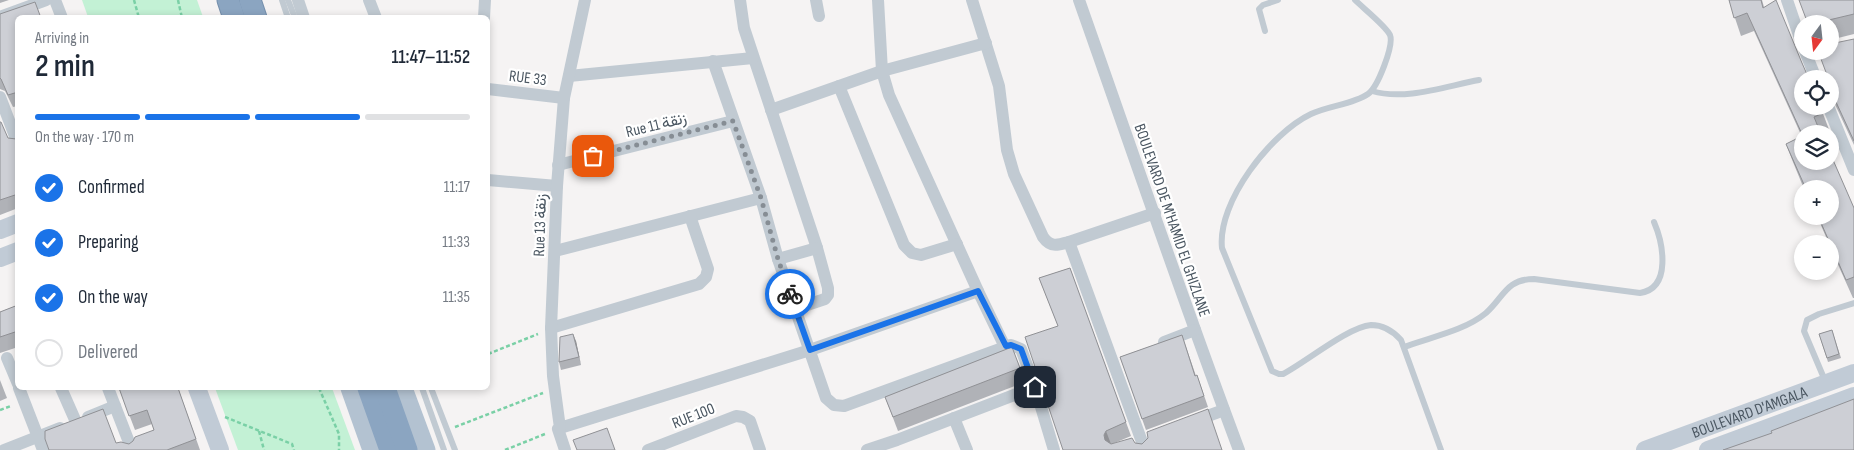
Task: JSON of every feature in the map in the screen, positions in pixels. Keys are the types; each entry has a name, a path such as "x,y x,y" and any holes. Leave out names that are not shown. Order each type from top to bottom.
{"highway":[{"path":"228,0 233,15"},
{"path":"250,0 255,15"},
{"path":"369,390 390,450"},
{"path":"386,390 407,450"}],"main road":[{"path":"256,0 263,15"},
{"path":"351,390 372,450"},
{"path":"404,390 426,450"}],"street":[{"path":"54,0 61,15"},
{"path":"298,0 303,15"},
{"path":"370,0 375,15"},
{"path":"484,15 485,0"},
{"name":"Rue 13 زنقة","path":"565,450 559,429 554,389 551,328 557,186 564,98 585,0"},
{"path":"740,0 744,28 753,58 817,248 828,288 828,295 825,299 795,309"},
{"path":"816,0 819,16"},
{"path":"878,0 882,71 889,95 978,291 1006,346"},
{"path":"972,0 999,86 1007,150 1014,174 1048,244 1055,246 1069,242 1155,212"},
{"name":"BOULEVARD DE M'HAMID EL GHIZLANE","path":"1079,0 1239,450"},
{"path":"1787,0 1794,18"},
{"path":"0,17 40,1"},
{"path":"771,110 882,71 986,43"},
{"path":"569,76 753,58"},
{"path":"713,61 761,198 778,259 826,398 834,405 840,406 1011,345 1021,349 1035,387 1054,450"},
{"path":"839,86 904,245 912,253 921,255 957,244"},
{"name":"RUE 33","path":"490,89 564,98"},
{"path":"0,96 13,119"},
{"path":"1832,115 1854,170"},
{"name":"Rue 11 زنقة","path":"558,165 733,121"},
{"path":"490,180 557,186"},
{"path":"555,251 761,198"},
{"path":"551,328 699,284 706,277 708,269 690,216"},
{"path":"0,230 15,224"},
{"path":"1069,242 1117,360 1143,443"},
{"path":"778,259 817,248"},
{"path":"0,258 15,252"},
{"path":"559,429 810,350 978,291"},
{"path":"1149,348 1195,330"},
{"path":"8,357 15,376"},
{"name":"BOULEVARD D'AMGALA","path":"1645,450 1854,373"},
{"path":"867,450 899,445 954,418 1035,387"},
{"path":"20,390 43,450"},
{"path":"62,390 76,422"},
{"path":"198,390 220,450"},
{"path":"4,450 76,422 113,396 132,450"},
{"name":"BOULEVARD D'AMGALA","path":"1708,450 1854,396"},
{"path":"1178,427 1224,410"},
{"name":"RUE 100","path":"648,450 736,416 750,421 760,450"},
{"path":"954,418 967,450"}],"lane":[{"path":"282,0 287,15"},
{"path":"288,0 294,15"},
{"path":"1265,31 1259,9 1263,5 1278,0"},
{"path":"1355,0 1387,30 1391,38 1391,45 1378,82 1372,91 1363,97 1312,114 1293,125 1274,140 1253,168 1232,202 1221,231 1222,248 1270,368 1275,373 1283,374 1354,330 1370,325 1392,331 1401,340 1404,347 1441,450"},
{"path":"1372,91 1388,95 1406,94 1479,80"},
{"path":"1404,347 1468,324 1479,318 1496,302 1507,288 1520,280 1534,279 1640,292 1650,290 1658,282 1662,263 1660,241 1654,222"},
{"path":"1826,384 1804,332 1805,325 1807,320 1818,314 1854,303"},
{"path":"423,390 444,450"},
{"path":"432,390 454,450"}],"path":[{"path":"134,0 138,15"},
{"path":"178,0 181,15"},
{"path":"490,353 551,328"},
{"path":"447,430 554,389"},
{"path":"320,390 339,434 339,450"},
{"path":"222,416 292,444 294,450"},
{"path":"505,450 559,429"},
{"path":"259,430 264,450"}],"green space":[{"path":"82,0 197,0 202,15 87,15"},
{"path":"216,390 333,390 355,450 238,450"}],"building":[{"path":"1729,0 1761,0 1763,8 1776,0 1794,43 1794,60 1801,60 1805,70 1794,70 1794,115 1818,115 1814,117 1817,125 1798,125 1747,13 1734,18"},
{"path":"1799,0 1854,0 1854,14 1839,18 1839,15 1805,15"},
{"path":"35,2 40,15 15,15 15,93 8,95 0,78 0,14"},
{"path":"1854,39 1854,141 1839,108 1839,70 1825,70 1821,60 1839,60 1839,42"},
{"path":"1,122 8,138 15,139 15,195 0,200"},
{"path":"1794,140 1794,162 1786,144"},
{"path":"1798,170 1837,170 1854,208 1854,277 1846,280 1839,264 1839,235 1826,235 1822,225 1839,225 1839,180 1802,180"},
{"path":"1070,268 1126,422 1106,431 1104,435 1105,440 1111,444 1132,438 1135,443 1142,444 1148,438 1147,432 1208,409 1222,450 1063,450 1025,337 1058,326 1039,278"},
{"path":"15,306 15,332 0,337 0,312"},
{"path":"1832,330 1839,354 1827,358 1819,334"},
{"path":"573,334 579,357 559,362 560,337"},
{"path":"1182,335 1195,376 1197,375 1204,396 1142,419 1120,357"},
{"path":"1012,347 1020,368 893,417 885,397"},
{"path":"120,390 179,390 196,439 167,450 49,450 45,439 45,431 103,409 116,443 129,444 135,437 154,430 147,410 129,416"},
{"path":"1854,399 1854,450 1723,450 1772,433 1771,431"},
{"path":"607,428 615,450 577,450 573,440"}],"way so far":[{"path":"593,156 733,121 761,198 790,294"}],"route":[{"path":"790,294 810,350 978,291 1006,346 1011,345 1021,349 1035,387"}]}
